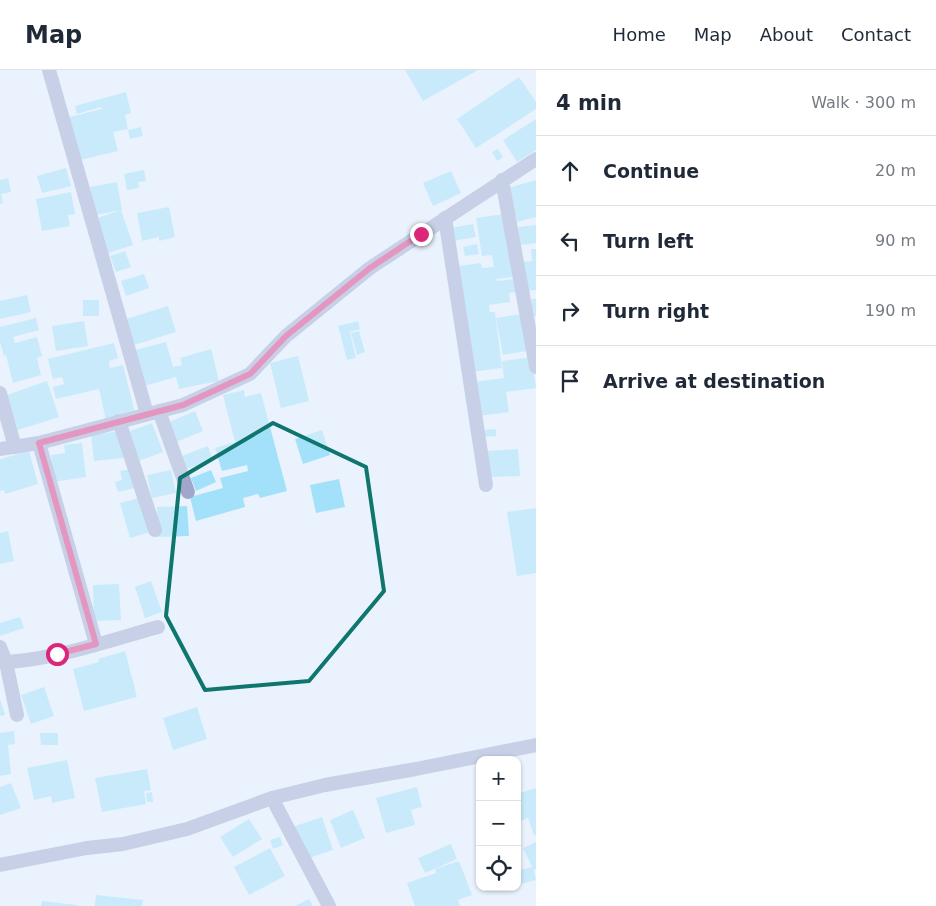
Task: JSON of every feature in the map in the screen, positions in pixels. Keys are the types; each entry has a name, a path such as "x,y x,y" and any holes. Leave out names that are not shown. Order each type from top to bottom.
{"street":[{"path":"49,70 153,412 188,492"},
{"path":"0,449 39,443 183,405 250,374 286,336 370,268 536,159"},
{"path":"502,180 536,367"},
{"path":"445,218 486,484"},
{"path":"0,393 15,447"},
{"path":"119,421 155,530"},
{"path":"39,443 96,644"},
{"path":"6,662 57,654 158,627"},
{"path":"0,646 6,662 17,715"},
{"path":"0,865 86,848 123,844 187,829 272,798 324,785 416,769 536,744"},
{"path":"272,798 329,906"}],"highlighted area":[{"path":"273,423 366,467 384,591 309,681 205,690 166,616 180,478"}],"building":[{"path":"405,70 478,70 423,101"},
{"path":"519,77 536,102 536,109 476,148 457,119"},
{"path":"126,92 131,113 125,115 128,129 113,132 118,151 76,161 66,118 102,109 101,107 77,114 75,106"},
{"path":"536,119 536,150 517,162 503,140"},
{"path":"141,127 143,136 130,139 128,130"},
{"path":"498,149 503,157 497,161 492,152"},
{"path":"66,168 71,186 42,193 37,176"},
{"path":"144,170 146,181 138,182 139,188 127,190 124,174"},
{"path":"451,171 461,193 433,206 423,183"},
{"path":"8,178 11,192 1,194 3,203 0,204 0,180"},
{"path":"536,180 536,217 517,222 508,188"},
{"path":"117,182 122,210 95,215 90,187"},
{"path":"71,192 75,214 68,215 70,226 42,231 36,199"},
{"path":"169,207 175,237 159,241 159,237 142,241 137,213"},
{"path":"121,210 133,245 108,253 97,218"},
{"path":"504,214 513,277 496,279 497,281 514,279 516,292 509,293 510,302 489,305 490,312 495,312 502,368 471,372 458,266 481,263 482,268 494,267 492,255 482,256 476,218"},
{"path":"473,224 476,237 453,241 451,228"},
{"path":"536,225 536,243 520,245 518,227"},
{"path":"477,244 479,254 465,256 463,247"},
{"path":"531,249 536,249 536,290 525,291 521,262 532,261"},
{"path":"125,251 131,267 116,272 110,256"},
{"path":"144,274 149,288 126,296 121,281"},
{"path":"27,295 31,312 0,319 0,301"},
{"path":"531,299 536,299 536,316 533,317"},
{"path":"83,300 99,300 99,316 83,316"},
{"path":"168,306 176,332 134,345 126,319"},
{"path":"521,314 527,351 503,355 496,318"},
{"path":"36,318 39,330 13,337 15,343 37,337 42,356 37,358 41,375 13,383 6,355 4,356 0,342 0,327"},
{"path":"84,321 88,346 56,351 52,326"},
{"path":"358,321 360,329 350,332 349,328 356,358 347,360 338,326"},
{"path":"359,331 365,352 357,355 351,333"},
{"path":"166,342 173,367 182,365 180,358 211,349 219,381 179,389 176,377 144,386 135,350"},
{"path":"114,343 118,358 109,361 110,368 123,365 135,413 106,420 99,389 56,399 53,387 64,384 62,377 53,379 48,359"},
{"path":"298,356 309,401 281,408 270,363"},
{"path":"532,357 536,388 506,392 509,412 479,416 474,382 504,378 502,361"},
{"path":"47,381 59,417 18,430 7,395"},
{"path":"244,390 245,397 261,393 287,491 260,498 258,494 243,498 245,507 196,521 190,497 223,488 220,478 248,471 247,465 222,471 215,448 235,442 223,395"},
{"path":"195,411 203,431 176,442 167,423"},
{"path":"152,423 163,452 136,462 125,433"},
{"path":"496,429 496,436 483,437 483,430"},
{"path":"322,430 330,455 303,464 295,439"},
{"path":"121,431 124,458 94,461 91,435"},
{"path":"82,443 86,477 54,482 51,455 65,453 64,445"},
{"path":"208,446 213,460 184,470 179,457"},
{"path":"518,449 520,476 489,477 487,451"},
{"path":"29,451 38,484 5,494 4,490 0,491 0,459"},
{"path":"131,469 135,488 118,492 115,482 122,480 120,471"},
{"path":"171,470 176,493 152,498 147,475"},
{"path":"211,470 216,482 196,491 191,478"},
{"path":"339,479 345,507 316,513 310,485"},
{"path":"139,498 150,532 130,538 120,503"},
{"path":"187,506 189,536 158,537 157,507"},
{"path":"536,508 536,573 517,576 507,512"},
{"path":"8,531 14,561 0,564 0,533"},
{"path":"151,581 162,612 145,618 135,587"},
{"path":"119,584 121,620 94,621 93,585"},
{"path":"20,617 24,628 0,636 0,623"},
{"path":"125,651 137,697 84,711 73,669 99,662 98,659"},
{"path":"44,687 54,716 31,724 21,695"},
{"path":"0,699 5,715 0,716"},
{"path":"197,707 207,739 173,750 163,718"},
{"path":"14,731 15,744 8,745 11,774 0,776 0,733"},
{"path":"40,733 58,733 58,745 41,745"},
{"path":"67,760 75,798 52,803 51,796 34,800 27,768"},
{"path":"147,769 151,790 144,791 146,804 102,812 95,778"},
{"path":"11,783 21,808 0,815 0,787"},
{"path":"417,787 422,807 411,810 415,825 386,833 376,798"},
{"path":"536,788 536,835 534,835 528,818 521,821 521,793"},
{"path":"152,792 153,802 147,802 146,793"},
{"path":"353,810 365,838 341,848 330,820"},
{"path":"322,817 333,850 306,859 295,826"},
{"path":"249,819 262,839 233,857 220,837"},
{"path":"280,837 283,845 273,849 270,840"},
{"path":"536,842 536,869 534,870 536,880 521,884 521,870 532,867 523,848"},
{"path":"451,844 457,859 425,873 418,858"},
{"path":"270,848 285,876 249,895 234,867"},
{"path":"459,861 472,895 458,900 460,906 415,906 407,883 436,873 435,869"},
{"path":"96,895 143,900 142,906 95,906"},
{"path":"309,899 313,906 295,906"},
{"path":"42,901 77,905 77,906 41,906"}],"route":[{"path":"57,654 96,644 39,443 183,405 250,374 286,336 370,268 421,234"}]}
